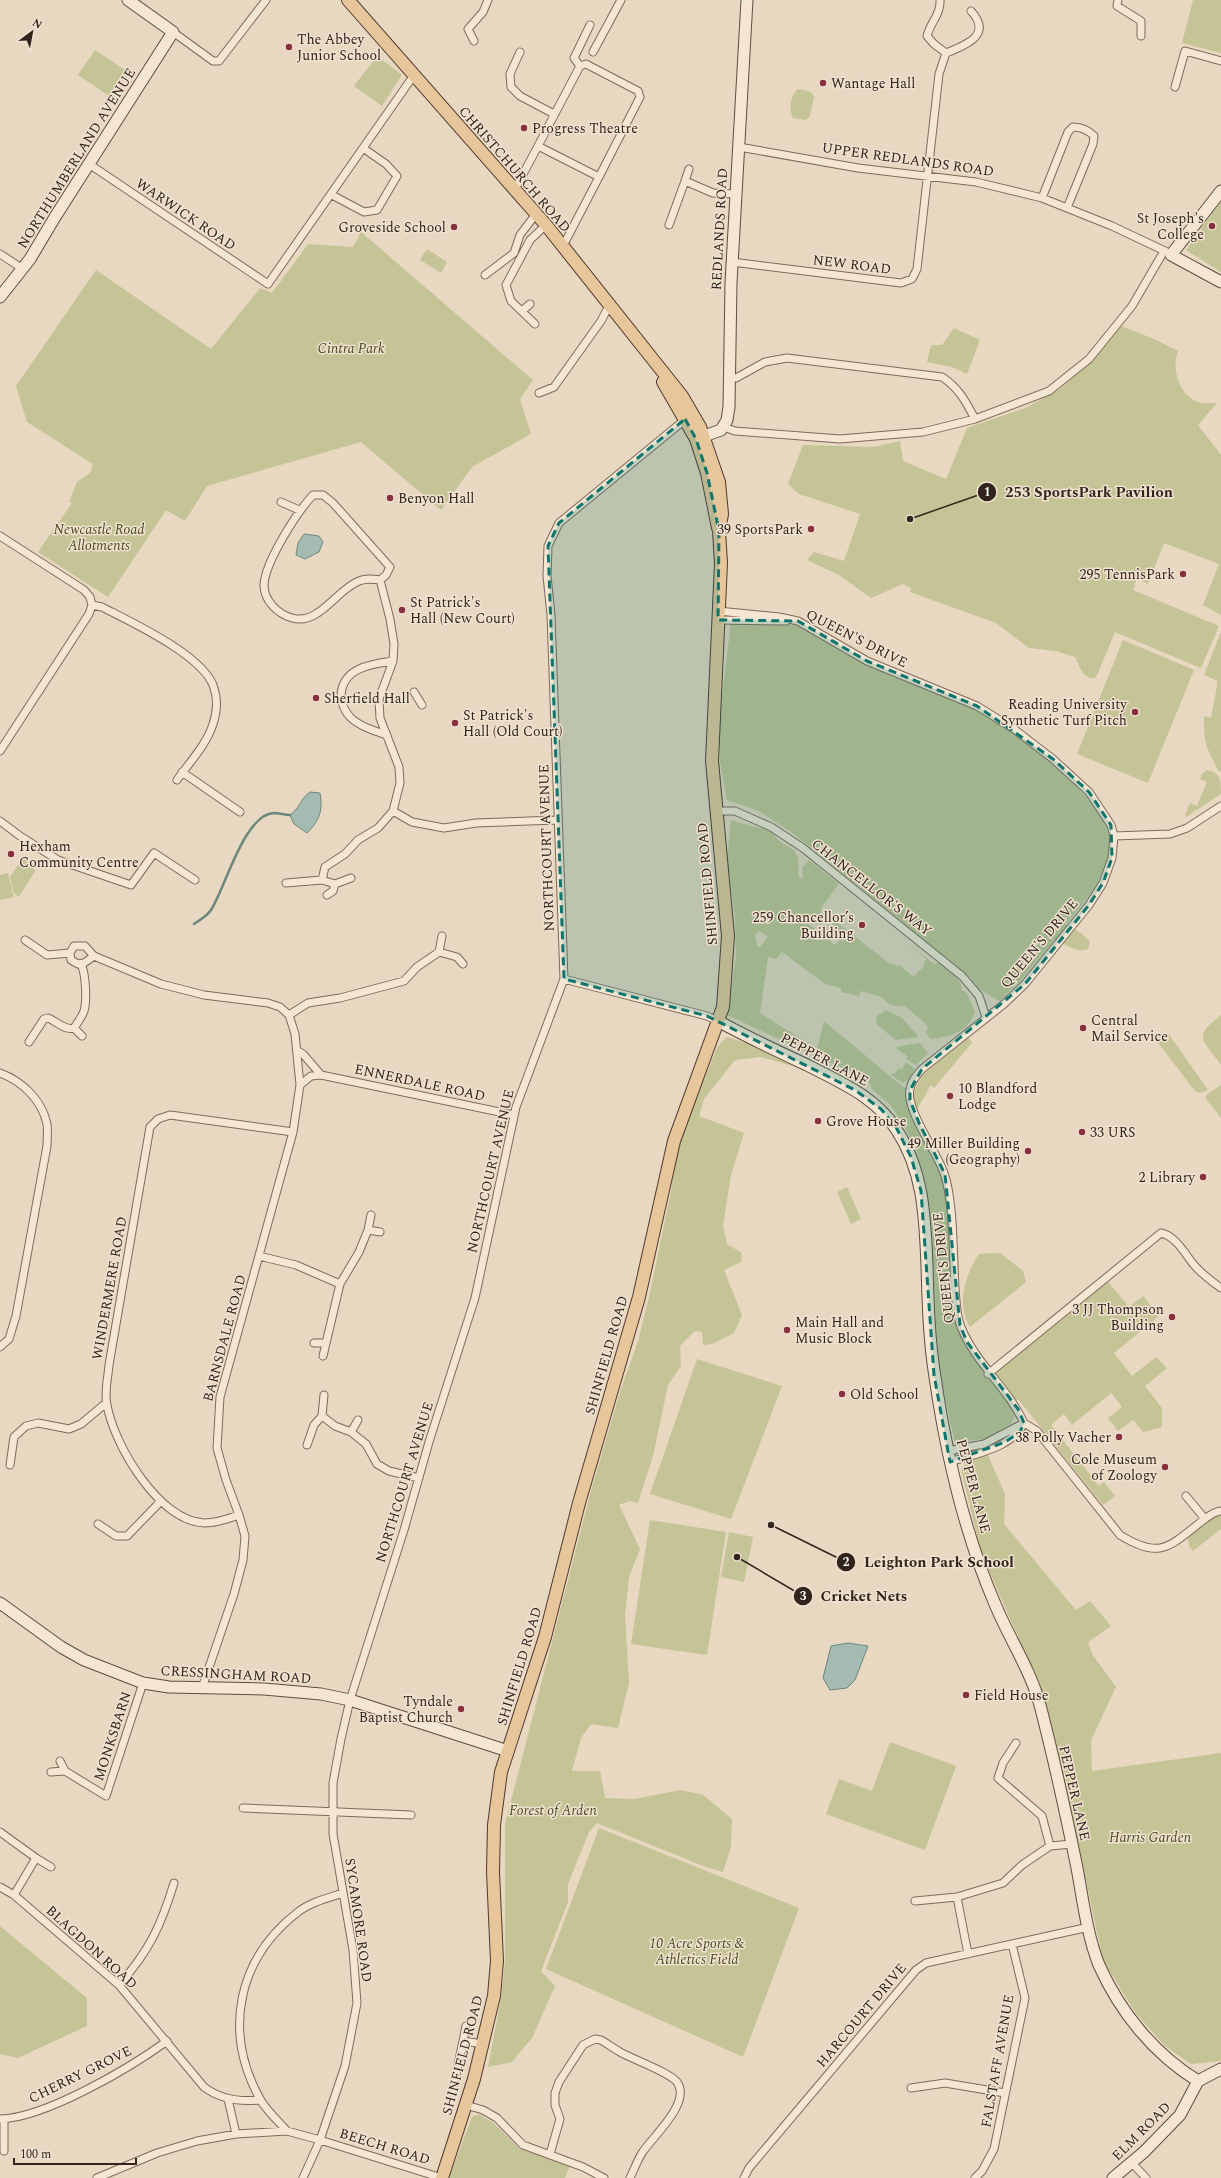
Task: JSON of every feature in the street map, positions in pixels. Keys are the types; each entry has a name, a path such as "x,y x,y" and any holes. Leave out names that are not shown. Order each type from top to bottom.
{"main road":[{"name":"CHRISTCHURCH ROAD","path":"348,0 546,225 610,304 654,362 661,379 689,417 700,438"},
{"name":"SHINFIELD ROAD","path":"442,2178 484,2044 494,1996 497,1961 493,1872 495,1817 501,1772 545,1637 579,1503 639,1297 674,1141 723,1006 728,936 725,885 716,811 712,761 721,563 719,531 714,515 700,438"}],"street":[{"path":"128,0 213,61 219,61 266,0"},
{"path":"474,41 468,29 483,12 488,0"},
{"path":"593,52 621,0"},
{"name":"REDLANDS ROAD","path":"724,427 729,407 732,262 747,0"},
{"path":"940,0 938,13 929,26 927,36 934,44 946,52 975,39 980,26 971,11"},
{"path":"1118,0 1116,6 1141,21 1141,36"},
{"path":"580,66 574,58 590,25"},
{"name":"NORTHUMBERLAND AVENUE","path":"0,296 23,269 173,32"},
{"path":"1175,88 1185,51 1221,61"},
{"path":"520,52 510,74 511,87 520,96 554,114"},
{"name":"NEW ROAD","path":"732,262 901,283 912,279 917,269 939,74 946,52"},
{"path":"514,189 580,66 586,64 638,91 640,97 563,246"},
{"path":"363,148 386,164 397,176 377,210 364,212 332,195 363,148 414,75"},
{"path":"1042,198 1068,132 1073,127 1079,127 1089,131 1094,136 1094,144 1067,208"},
{"path":"538,146 598,177"},
{"name":"UPPER REDLANDS ROAD","path":"739,147 858,168 976,182 1042,198 1112,226 1221,282"},
{"name":"WARWICK ROAD","path":"89,164 268,284 332,195"},
{"path":"669,225 689,169"},
{"path":"685,181 713,193 736,194"},
{"path":"700,438 721,430 724,427 735,431 840,439 923,432 975,419 1049,391 1089,359 1132,306 1167,253 1221,191"},
{"path":"485,275 514,253 520,235 536,214"},
{"path":"535,324 512,300 506,285 530,240 546,225"},
{"path":"0,254 23,269"},
{"path":"522,311 530,304"},
{"path":"539,393 554,387 558,382 601,322 610,304"},
{"path":"729,378 736,378 765,362 787,358 942,377 953,384 963,395 975,419"},
{"name":"NORTHCOURT AVENUE","path":"350,1700 475,1298 514,1115 543,1031 564,979 557,820 551,615 547,576 548,546 559,523 689,417"},
{"path":"313,495 323,495 333,502 390,567 386,575 380,580 372,579 359,581 309,617 294,619 281,614 270,603 264,586 272,558 300,510 313,495"},
{"path":"281,502 300,510"},
{"path":"0,536 84,590 90,596 92,605 89,614 0,751"},
{"path":"322,880 325,867 345,854 358,840 378,828 393,811 400,783 399,767 380,718 379,699 393,661 394,644 390,619 380,580"},
{"path":"92,605 102,607 170,644 202,668 214,686 217,705 213,725 177,780"},
{"name":"QUEEN'S DRIVE","path":"718,616 770,622 790,620 806,624 873,663 961,698 1014,729 1053,759 1089,792 1106,816 1114,836 1109,871 1089,905 1025,984 1004,1004 922,1069 915,1078 910,1090 910,1100 919,1123 944,1174 949,1201 956,1305 960,1324 967,1342 988,1374 1018,1410 1024,1423"},
{"path":"387,735 366,728 351,718 342,705 341,688 348,676 366,665 393,661"},
{"path":"414,692 422,705"},
{"path":"182,772 240,812"},
{"path":"1114,836 1170,834 1187,828 1221,806"},
{"path":"393,811 412,822 444,828 476,823 557,820"},
{"name":"CHANCELLOR'S WAY","path":"716,811 735,811 753,817 803,848 962,976 979,996 986,1017"},
{"path":"0,820 20,836 58,860 131,885 154,853 195,880"},
{"path":"286,883 322,880 335,884 351,878"},
{"path":"327,895 333,891 335,884"},
{"path":"70,953 74,946 81,944 85,946 94,956 161,984 204,995 268,1003 280,1007 289,1015 308,1003 340,998 404,981 417,967 439,952 442,936"},
{"path":"25,940 47,955 70,953"},
{"path":"439,952 457,957 463,964"},
{"path":"70,953 74,962 81,964 84,970 85,982 84,1011 74,1028"},
{"path":"81,964 94,956"},
{"path":"564,979 707,1016 718,1021"},
{"name":"BARNSDALE ROAD","path":"202,1688 243,1560 245,1536 219,1454 217,1426 220,1397 293,1132 300,1084 298,1051 295,1034 289,1015"},
{"path":"29,1042 44,1019 48,1018 61,1026 71,1029 74,1028 82,1036"},
{"name":"PEPPER LANE","path":"718,1021 855,1090 880,1109 903,1140 918,1178 924,1209 932,1351 949,1456 976,1553 992,1596 1020,1655 1039,1703 1098,1963 1130,2019 1158,2051 1177,2067 1198,2081"},
{"path":"298,1051 304,1054 321,1075"},
{"path":"0,1072 22,1085 38,1103 47,1125 46,1146 16,1316 9,1339 0,1347"},
{"path":"300,1084 311,1076 321,1075"},
{"name":"ENNERDALE ROAD","path":"321,1075 514,1115"},
{"name":"WINDERMERE ROAD","path":"239,1515 221,1521 203,1523 178,1515 161,1501 130,1461 114,1431 106,1403 109,1365 150,1127 158,1119 170,1115 293,1132"},
{"path":"323,1356 340,1284 359,1252 368,1230 371,1215"},
{"path":"368,1230 380,1232"},
{"path":"988,1374 1161,1234 1168,1234 1195,1266 1221,1288"},
{"path":"259,1256 296,1265 340,1284"},
{"path":"314,1343 326,1343"},
{"path":"307,1445 314,1426 322,1416 324,1395"},
{"path":"10,1465 14,1437 26,1426 38,1423 69,1429 81,1424 106,1403"},
{"path":"322,1416 335,1426 352,1432 366,1444 377,1464 389,1471 419,1478"},
{"path":"352,1432 358,1420"},
{"path":"949,1456 990,1449 1005,1442 1020,1432 1024,1423"},
{"path":"949,1456 984,1444 1024,1423"},
{"path":"1024,1423 1037,1431 1120,1535 1137,1546 1153,1549 1168,1547 1205,1519 1221,1511"},
{"path":"1186,1496 1205,1519"},
{"path":"98,1524 116,1536 127,1536 161,1501"},
{"name":"CRESSINGHAM ROAD","path":"0,1603 61,1647 91,1662 143,1683 202,1688 264,1689 321,1694 350,1700 508,1751"},
{"name":"MONKSBARN","path":"64,1771 106,1796 143,1683"},
{"name":"SYCAMORE ROAD","path":"304,2178 320,2140 344,2066 357,2003 353,1950 333,1834 332,1810 333,1783 350,1700"},
{"path":"1016,1743 1004,1763 998,1778 1042,1816 1050,1846"},
{"path":"51,1772 64,1771 60,1761"},
{"path":"243,1808 332,1810 411,1815"},
{"path":"0,1832 51,1867"},
{"path":"915,1901 957,1896 1003,1883 1022,1865 1050,1846 1072,1844"},
{"path":"14,1895 36,1858"},
{"path":"119,1985 140,1961 161,1923 174,1883"},
{"name":"BLAGDON ROAD","path":"0,1887 14,1895 119,1985 204,2088 212,2093 228,2099 244,2101 260,2100"},
{"path":"287,2132 260,2100 242,2055 238,2026 243,1991 254,1964 273,1938 298,1912 316,1902 343,1893"},
{"path":"957,1896 968,1954"},
{"name":"HARCOURT DRIVE","path":"744,2178 749,2168 916,1970 926,1963 1089,1927"},
{"name":"FALSTAFF AVENUE","path":"975,2178 986,2166 994,2149 1004,2093 1025,1998 1012,1944"},
{"path":"453,2089 466,2026"},
{"path":"550,2154 560,2119 555,2105 555,2093 559,2082 583,2045 595,2039 601,2040 644,2065 669,2075 677,2082 680,2089 675,2110 670,2119 642,2153 630,2178"},
{"name":"CHERRY GROVE","path":"2,2119 33,2113 70,2097 129,2068 166,2041"},
{"path":"463,2041 484,2044"},
{"path":"1198,2081 1221,2069"},
{"name":"ELM ROAD","path":"1113,2178 1132,2163 1180,2116 1198,2081"},
{"path":"921,2095 915,2088 925,2085 945,2083 1004,2093"},
{"path":"228,2099 236,2134"},
{"path":"466,2105 483,2110 497,2118 523,2145 550,2154 604,2178"},
{"path":"2,2119 4,2151"},
{"name":"BEECH ROAD","path":"97,2178 157,2153 198,2141 236,2134 287,2132 320,2140 442,2178"},
{"path":"1132,2163 1146,2178"}],"highlighted area":[{"path":"685,419 696,439 707,473 719,531 718,620 798,621 867,661 977,706 1053,759 1089,792 1111,825 1112,858 1103,883 1089,905 1025,984 922,1069 910,1090 910,1100 919,1123 945,1174 960,1325 967,1342 1018,1409 1024,1423 1020,1432 1005,1442 950,1462 934,1375 921,1191 911,1157 896,1127 881,1109 855,1090 707,1016 564,979 548,546 559,523"}],"green space":[{"path":"1193,0 1221,0 1221,53 1182,43"},
{"path":"95,50 128,72 111,97 78,75"},
{"path":"377,56 402,75 382,106 354,86"},
{"path":"798,89 811,92 814,97 810,116 806,120 793,118 791,114 791,102"},
{"name":"St Joseph's College","path":"1221,201 1221,272 1186,250"},
{"name":"Cintra Park","path":"361,232 533,380 520,399 531,434 472,467 441,510 361,442 207,486 185,521 166,510 108,597 38,552 72,503 69,502 77,482 90,473 93,464 27,422 16,386 96,270 211,349 260,288 272,293 308,244 353,247"},
{"path":"427,249 447,262 441,273 420,260"},
{"path":"1121,326 1154,339 1178,351 1176,358 1176,373 1181,387 1191,398 1198,402 1217,403 1198,425 1221,455 1221,615 1203,605 1219,564 1164,543 1148,584 1137,578 1133,590 1219,626 1201,668 1115,632 1098,673 1095,678 1091,678 1084,674 1075,657 1056,651 1029,648 996,623 910,592 911,588 903,584 871,598 839,575 807,560 814,552 844,561 860,514 799,494 788,484 803,445 873,447 900,441 903,461 946,479 967,428 1025,408 1059,390 1096,356"},
{"path":"954,328 980,340 967,374 952,367 927,362 931,345 942,345"},
{"path":"731,622 787,623 801,627 820,637 843,653 865,664 971,707 987,716 1028,745 1071,782 1089,801 1102,818 1109,834 1110,846 1108,859 1103,871 1090,894 1066,924 1087,938 1090,942 1088,949 1075,949 1055,939 1021,980 999,1001 979,989 971,978 794,834 757,810 727,800 720,762 719,721"},
{"path":"1221,632 1221,771 1219,772 1211,757 1204,733 1204,716 1211,718 1218,681 1204,675"},
{"name":"Reading University Synthetic Turf Pitch","path":"1123,640 1194,670 1148,783 1077,754"},
{"path":"1207,770 1218,775 1221,794 1186,817 1185,815 1190,803 1197,806 1207,782 1200,779 1202,774"},
{"path":"731,820 769,831 782,843 795,851 798,858 799,878 803,879 802,867 809,860 839,884 821,908 820,920 813,915 807,923 835,945 842,937 830,927 835,921 890,964 901,966 913,977 923,967 926,959 906,942 934,964 938,963 948,966 961,984 962,990 967,993 975,1013 972,1020 957,1033 930,1039 926,1032 928,1026 905,1006 892,1005 886,1002 882,997 861,991 859,996 841,992 841,988 825,984 782,952 776,959 768,957 760,1013 817,1049 824,1021 902,1086 910,1090 910,1100 945,1174 960,1325 988,1373 1105,1278 1129,1307 1143,1296 1159,1316 1114,1353 1132,1376 1156,1357 1167,1368 1145,1386 1162,1408 1162,1427 1143,1432 1133,1420 1118,1431 1108,1418 1122,1407 1111,1393 1072,1425 1064,1414 1051,1425 1099,1486 1104,1482 1115,1496 1103,1505 1018,1399 1013,1403 1018,1409 1011,1424 986,1439 955,1442 944,1392 938,1354 933,1252 926,1192 920,1164 909,1136 894,1110 872,1089 868,1080 862,1074 842,1068 727,1015 736,957 735,918 727,858","holes":["758,931 768,936 760,948 757,946 755,936"]},
{"path":"23,858 34,865 35,871 19,897 14,893 10,877"},
{"path":"8,873 14,897 0,900 0,875"},
{"path":"886,1010 902,1018 919,1037 896,1040 876,1024 877,1016"},
{"path":"1221,1015 1221,1065 1205,1043 1203,1034 1206,1029"},
{"path":"1168,1033 1208,1090 1199,1093 1195,1091 1155,1039"},
{"name":"Forest of Arden","path":"727,1037 746,1043 809,1071 761,1057 735,1060 704,1099 699,1116 744,1133 731,1175 723,1226 727,1244 742,1253 741,1262 724,1270 742,1315 734,1333 712,1344 703,1345 702,1332 695,1331 680,1346 681,1366 668,1385 653,1456 638,1503 629,1501 619,1505 640,1549 629,1577 625,1615 629,1683 618,1728 591,1724 581,1738 572,1771 600,1771 605,1798 634,1799 681,1790 703,1795 732,1819 731,1847 723,1872 703,1866 597,1823 589,1832 568,1884 568,1902 541,1971 555,1986 532,2038 512,2062 488,2067 501,1999 505,1962 505,1824 591,1491 621,1389 638,1341 650,1293 671,1191 678,1143 718,1046"},
{"path":"969,1038 972,1043 934,1088 931,1085 916,1111 914,1101 915,1092 918,1083 923,1076 929,1069 963,1041"},
{"path":"920,1043 928,1053 916,1065 906,1059 908,1057 895,1047"},
{"path":"906,1062 915,1069 908,1080 902,1083 889,1073 894,1074 899,1068 902,1070"},
{"path":"1221,1085 1221,1118 1206,1099 1206,1095"},
{"path":"847,1187 861,1219 851,1224 837,1192"},
{"path":"1000,1253 1023,1271 1026,1282 970,1327 966,1318 963,1300 966,1281 970,1271 979,1254"},
{"path":"697,1359 782,1386 731,1519 650,1494"},
{"name":"Harris Garden","path":"987,1453 1005,1494 1004,1524 1076,1610 1090,1601 1111,1626 1088,1642 1092,1654 1116,1687 1091,1740 1092,1771 1221,1753 1221,2061 1191,2064 1165,2046 1135,2012 1103,1960 1077,1839 1041,1700 1018,1637 981,1552 961,1469 968,1460"},
{"path":"1221,1513 1221,1529 1193,1551 1189,1546 1188,1537 1209,1519"},
{"path":"650,1520 726,1532 707,1655 631,1644"},
{"path":"729,1532 753,1537 744,1582 721,1577"},
{"path":"890,1742 956,1766 925,1850 826,1814 839,1779 872,1791"},
{"name":"10 Acre Sports & Athletics Field","path":"599,1828 799,1908 743,2057 546,1969"},
{"path":"0,1926 87,1998 87,2026 18,2058 0,2054"},
{"path":"479,2114 495,2124 520,2149 570,2166 565,2178 449,2178 472,2117"}],"shaded area":[{"path":"304,534 319,536 323,542 319,552 305,559 296,555 298,543"},
{"path":"310,792 320,793 321,810 315,824 307,833 294,824 290,815 304,797"},
{"path":"848,1643 868,1646 855,1680 847,1688 830,1690 823,1678 831,1646"}],"waterway":[{"path":"194,924 211,910 236,854 253,826 263,817 274,813 290,815"}],"place":[{"name":"The Abbey Junior School","path":"289,47"},
{"name":"Wantage Hall","path":"823,83"},
{"name":"Progress Theatre","path":"524,128"},
{"name":"St Joseph's College","path":"1212,226"},
{"name":"Groveside School","path":"454,227"},
{"name":"Benyon Hall","path":"390,498"},
{"name":"253 SportsPark Pavilion","path":"910,519"},
{"name":"39 SportsPark","path":"811,529"},
{"name":"295 TennisPark","path":"1183,574"},
{"name":"St Patrick's Hall (New Court)","path":"402,610"},
{"name":"Sherfield Hall","path":"316,698"},
{"name":"Reading University Synthetic Turf Pitch","path":"1135,712"},
{"name":"St Patrick's Hall (Old Court)","path":"455,723"},
{"name":"Hexham Community Centre","path":"11,854"},
{"name":"259 Chancellor’s Building","path":"862,925"},
{"name":"Central Mail Service","path":"1083,1028"},
{"name":"10 Blandford Lodge","path":"950,1096"},
{"name":"Grove House","path":"818,1121"},
{"name":"33 URS","path":"1082,1132"},
{"name":"49 Miller Building (Geography)","path":"1028,1151"},
{"name":"2 Library","path":"1203,1177"},
{"name":"3 JJ Thompson Building","path":"1172,1317"},
{"name":"Main Hall and Music Block","path":"787,1330"},
{"name":"Old School","path":"842,1394"},
{"name":"38 Polly Vacher","path":"1119,1437"},
{"name":"Cole Museum of Zoology","path":"1165,1467"},
{"name":"Leighton Park School","path":"771,1525"},
{"name":"Cricket Nets","path":"737,1557"},
{"name":"Field House","path":"966,1695"},
{"name":"Tyndale Baptist Church","path":"461,1709"}],"park label":[{"name":"Newcastle Road Allotments","path":"99,538"}]}
